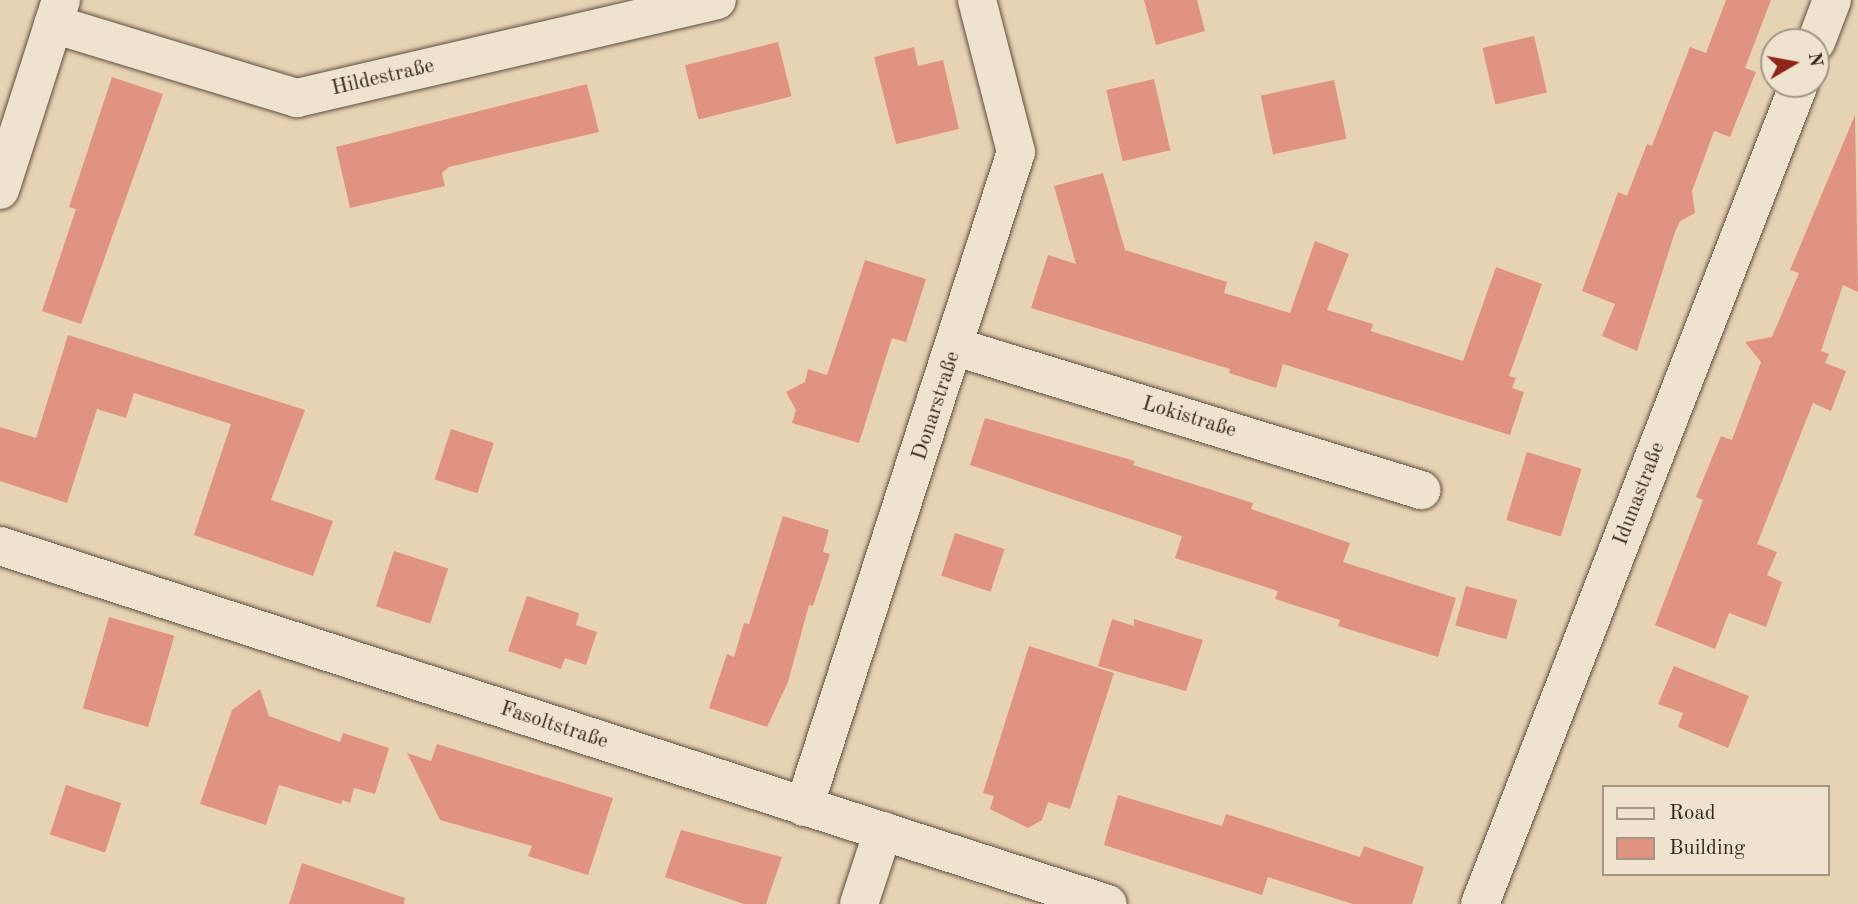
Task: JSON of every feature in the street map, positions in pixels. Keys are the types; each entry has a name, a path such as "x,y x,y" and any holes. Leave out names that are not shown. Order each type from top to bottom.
{"street":[{"name":"Hildestraße","path":"57,12 296,98 718,0"},
{"name":"Donarstraße","path":"804,807 956,347 1016,152 977,0"},
{"path":"1821,28 1832,0"},
{"path":"0,190 57,12"},
{"name":"Idunastraße","path":"1480,904 1794,98"},
{"name":"Lokistraße","path":"956,347 1422,490"},
{"name":"Fasoltstraße","path":"0,546 1108,904"},
{"path":"859,904 883,831"}],"building":[{"path":"1144,0 1197,0 1205,31 1156,45"},
{"path":"1726,0 1771,0 1745,68 1756,72 1730,137 1714,131 1692,191 1695,213 1680,221 1675,232 1637,351 1602,336 1615,304 1582,291 1618,192 1627,196 1647,144 1652,146 1690,47 1706,53"},
{"path":"1534,36 1547,93 1495,104 1482,48"},
{"path":"778,42 792,96 698,120 685,65"},
{"path":"914,47 918,66 943,60 959,129 896,144 874,57"},
{"path":"112,77 163,94 81,324 42,311 76,209 69,207"},
{"path":"1154,79 1170,150 1123,161 1106,90"},
{"path":"1334,80 1346,139 1273,154 1261,96"},
{"path":"587,84 599,132 449,167 442,173 445,186 350,208 336,147"},
{"path":"1855,115 1858,292 1843,285 1821,351 1829,354 1825,363 1846,371 1831,411 1813,403 1757,544 1777,552 1767,575 1782,582 1766,627 1729,613 1715,649 1655,625 1703,500 1696,497 1721,436 1732,440 1761,362 1745,342 1772,337 1799,273 1790,270"},
{"path":"1103,173 1125,250 1227,282 1224,293 1290,313 1315,241 1349,254 1327,310 1373,324 1371,331 1463,361 1496,267 1542,284 1509,376 1516,378 1512,388 1524,392 1510,435 1283,364 1276,388 1229,373 1230,369 1031,308 1048,255 1076,264 1054,186"},
{"path":"865,260 926,279 906,342 892,338 859,443 792,423 796,410 786,392 805,382 808,369 827,375"},
{"path":"68,335 305,410 271,500 333,521 313,576 194,535 231,424 134,393 126,418 97,409 67,503 0,481 0,427 36,438"},
{"path":"985,418 1135,461 1133,465 1253,503 1251,509 1350,543 1343,562 1456,598 1438,657 1338,626 1340,620 1275,599 1278,591 1175,558 1182,536 970,465"},
{"path":"451,429 494,443 477,493 435,479"},
{"path":"1527,452 1582,469 1561,537 1506,520"},
{"path":"783,516 829,530 823,552 830,554 813,606 809,605 788,682 767,727 709,708 727,654 734,657 744,623 749,624"},
{"path":"955,533 1004,549 991,592 941,576"},
{"path":"394,551 448,569 430,624 376,606"},
{"path":"1466,586 1517,600 1507,639 1455,626"},
{"path":"527,596 579,613 576,625 597,632 586,665 565,658 561,669 508,651"},
{"path":"109,617 174,636 148,727 83,708"},
{"path":"1112,619 1134,626 1134,619 1203,640 1186,691 1098,666"},
{"path":"1029,646 1114,673 1070,809 1048,802 1042,820 1028,828 990,809 994,796 983,793"},
{"path":"1674,666 1749,696 1728,748 1678,727 1683,713 1658,704"},
{"path":"260,689 269,716 340,742 343,733 389,748 375,794 354,788 350,803 343,800 341,804 279,785 266,825 200,804 232,710"},
{"path":"437,744 613,798 588,875 528,856 532,846 440,820 407,753 431,761"},
{"path":"66,785 121,803 105,852 50,834"},
{"path":"1118,795 1222,826 1226,814 1360,857 1364,846 1424,867 1412,904 1353,904 1268,877 1262,895 1104,845"},
{"path":"681,830 782,857 766,904 744,904 665,877"},
{"path":"302,863 405,898 404,904 289,904"}]}
